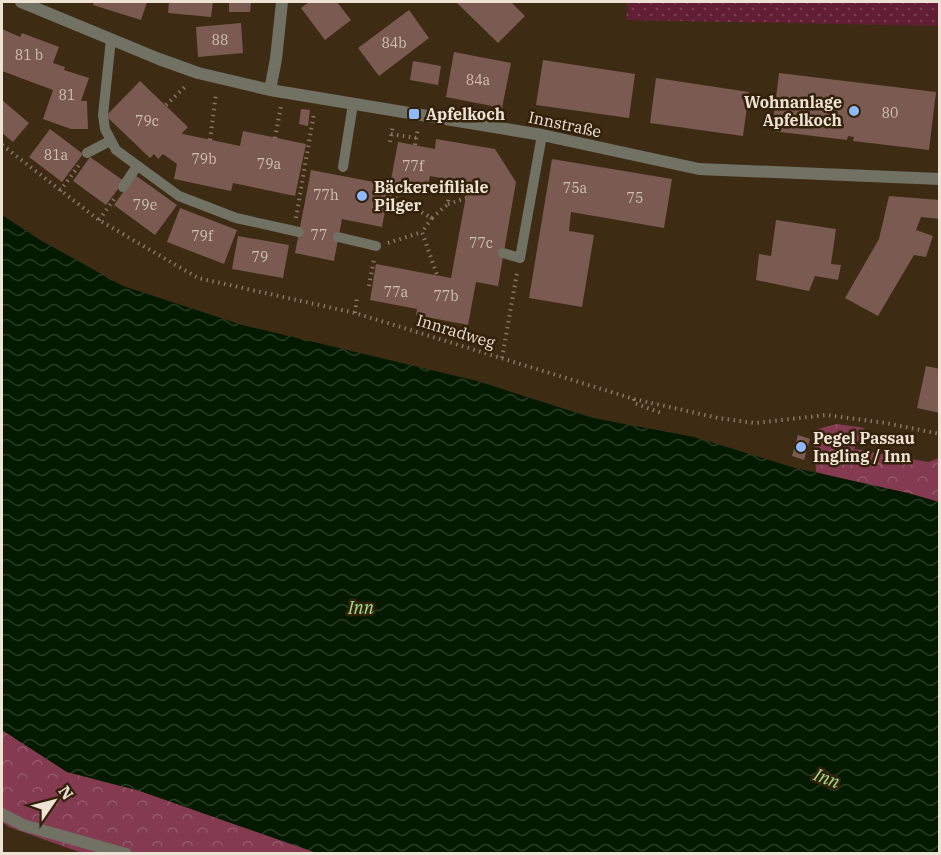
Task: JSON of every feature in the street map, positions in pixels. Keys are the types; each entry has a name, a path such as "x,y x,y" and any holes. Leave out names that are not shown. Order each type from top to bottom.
{"street":[{"name":"Innstraße","path":"21,2 198,73 270,90 542,135 699,169 939,179"},
{"path":"270,90 282,2"},
{"path":"2,814 23,825 126,854"}],"lane":[{"path":"111,39 103,115 105,129 116,150 179,196 236,218 296,232"},
{"path":"343,167 353,104"},
{"path":"503,253 520,258 542,135"},
{"path":"87,153 110,141"},
{"path":"123,187 137,166"},
{"path":"338,237 376,246"}],"path":[{"path":"166,105 198,73"},
{"path":"210,140 219,78"},
{"path":"275,138 283,92"},
{"path":"296,232 317,98"},
{"path":"391,134 416,138"},
{"name":"Innradweg","path":"2,145 99,220 198,278 355,313 634,401 755,423 826,415 939,434"},
{"path":"60,191 87,153"},
{"path":"448,204 450,180"},
{"path":"390,195 432,218"},
{"path":"437,275 422,232 432,218 448,204 466,198"},
{"path":"99,220 109,206"},
{"path":"502,358 520,258"},
{"path":"355,313 357,297"},
{"path":"634,401 664,414"}],"green space":[{"path":"837,424 865,428 854,449 928,462 939,458 939,502 816,472 814,430"},
{"path":"2,730 67,772 140,791 317,853 82,853 9,827 2,822"}],"shaded area":[{"path":"628,2 939,2 939,26 626,20"}],"water":[{"name":"Inn","path":"2,215 40,240 123,286 242,325 477,381 593,418 694,437 795,468 939,502 939,853 317,853 140,791 67,772 2,730"}],"building":[{"path":"94,2 147,2 141,20 93,5"},
{"path":"169,2 213,2 211,17 168,13"},
{"path":"229,2 251,2 250,12 229,12"},
{"path":"309,2 337,2 351,20 325,40 301,8"},
{"path":"456,2 511,2 525,16 498,43"},
{"path":"409,10 429,38 379,76 358,48"},
{"path":"241,23 243,53 198,57 196,27"},
{"path":"2,29 20,37 22,33 59,47 53,63 65,67 64,70 89,78 81,101 87,101 88,129 71,129 43,119 53,90 2,71"},
{"path":"454,52 511,63 502,108 446,97"},
{"path":"543,60 635,74 629,118 536,105"},
{"path":"413,61 441,66 438,85 410,80"},
{"name":"Wohnanlage Apfelkoch","path":"779,73 936,92 929,150 853,141 854,137 848,136 847,140 772,131"},
{"path":"656,78 749,92 743,136 650,123"},
{"path":"140,81 188,127 183,134 240,146 243,131 306,144 295,196 233,183 231,191 174,179 177,164 163,154 158,159 154,154 150,158 106,116"},
{"path":"2,100 29,123 13,142 2,133"},
{"path":"301,109 310,110 308,126 299,124"},
{"path":"50,129 83,154 62,182 29,157"},
{"path":"436,139 495,149 516,182 498,286 476,282 468,325 416,315 417,309 370,300 376,264 451,278 466,196 457,181 430,176 427,192 390,185 398,142 435,149"},
{"path":"90,157 124,181 106,205 73,181"},
{"path":"552,159 672,179 664,228 571,212 569,231 594,235 582,307 529,298"},
{"path":"311,170 390,185 382,227 342,219 334,261 295,253"},
{"path":"135,175 177,205 155,235 114,205"},
{"path":"889,196 940,200 940,219 921,217 916,230 933,236 926,257 914,255 878,316 845,298 879,239"},
{"path":"180,208 237,230 224,264 167,242"},
{"path":"776,220 836,229 831,264 841,265 838,280 815,276 809,291 756,280 759,254 771,256"},
{"path":"238,236 289,245 283,278 232,269"},
{"path":"926,366 940,369 940,413 917,408"},
{"name":"Pegel Passau Ingling / Inn","path":"798,435 810,439 804,460 792,456"}],"place":[{"name":"Wohnanlage Apfelkoch","path":"854,111"},
{"name":"Apfelkoch","path":"414,114"},
{"name":"Bäckereifiliale Pilger","path":"362,196"},
{"name":"Pegel Passau Ingling / Inn","path":"801,447"}]}
